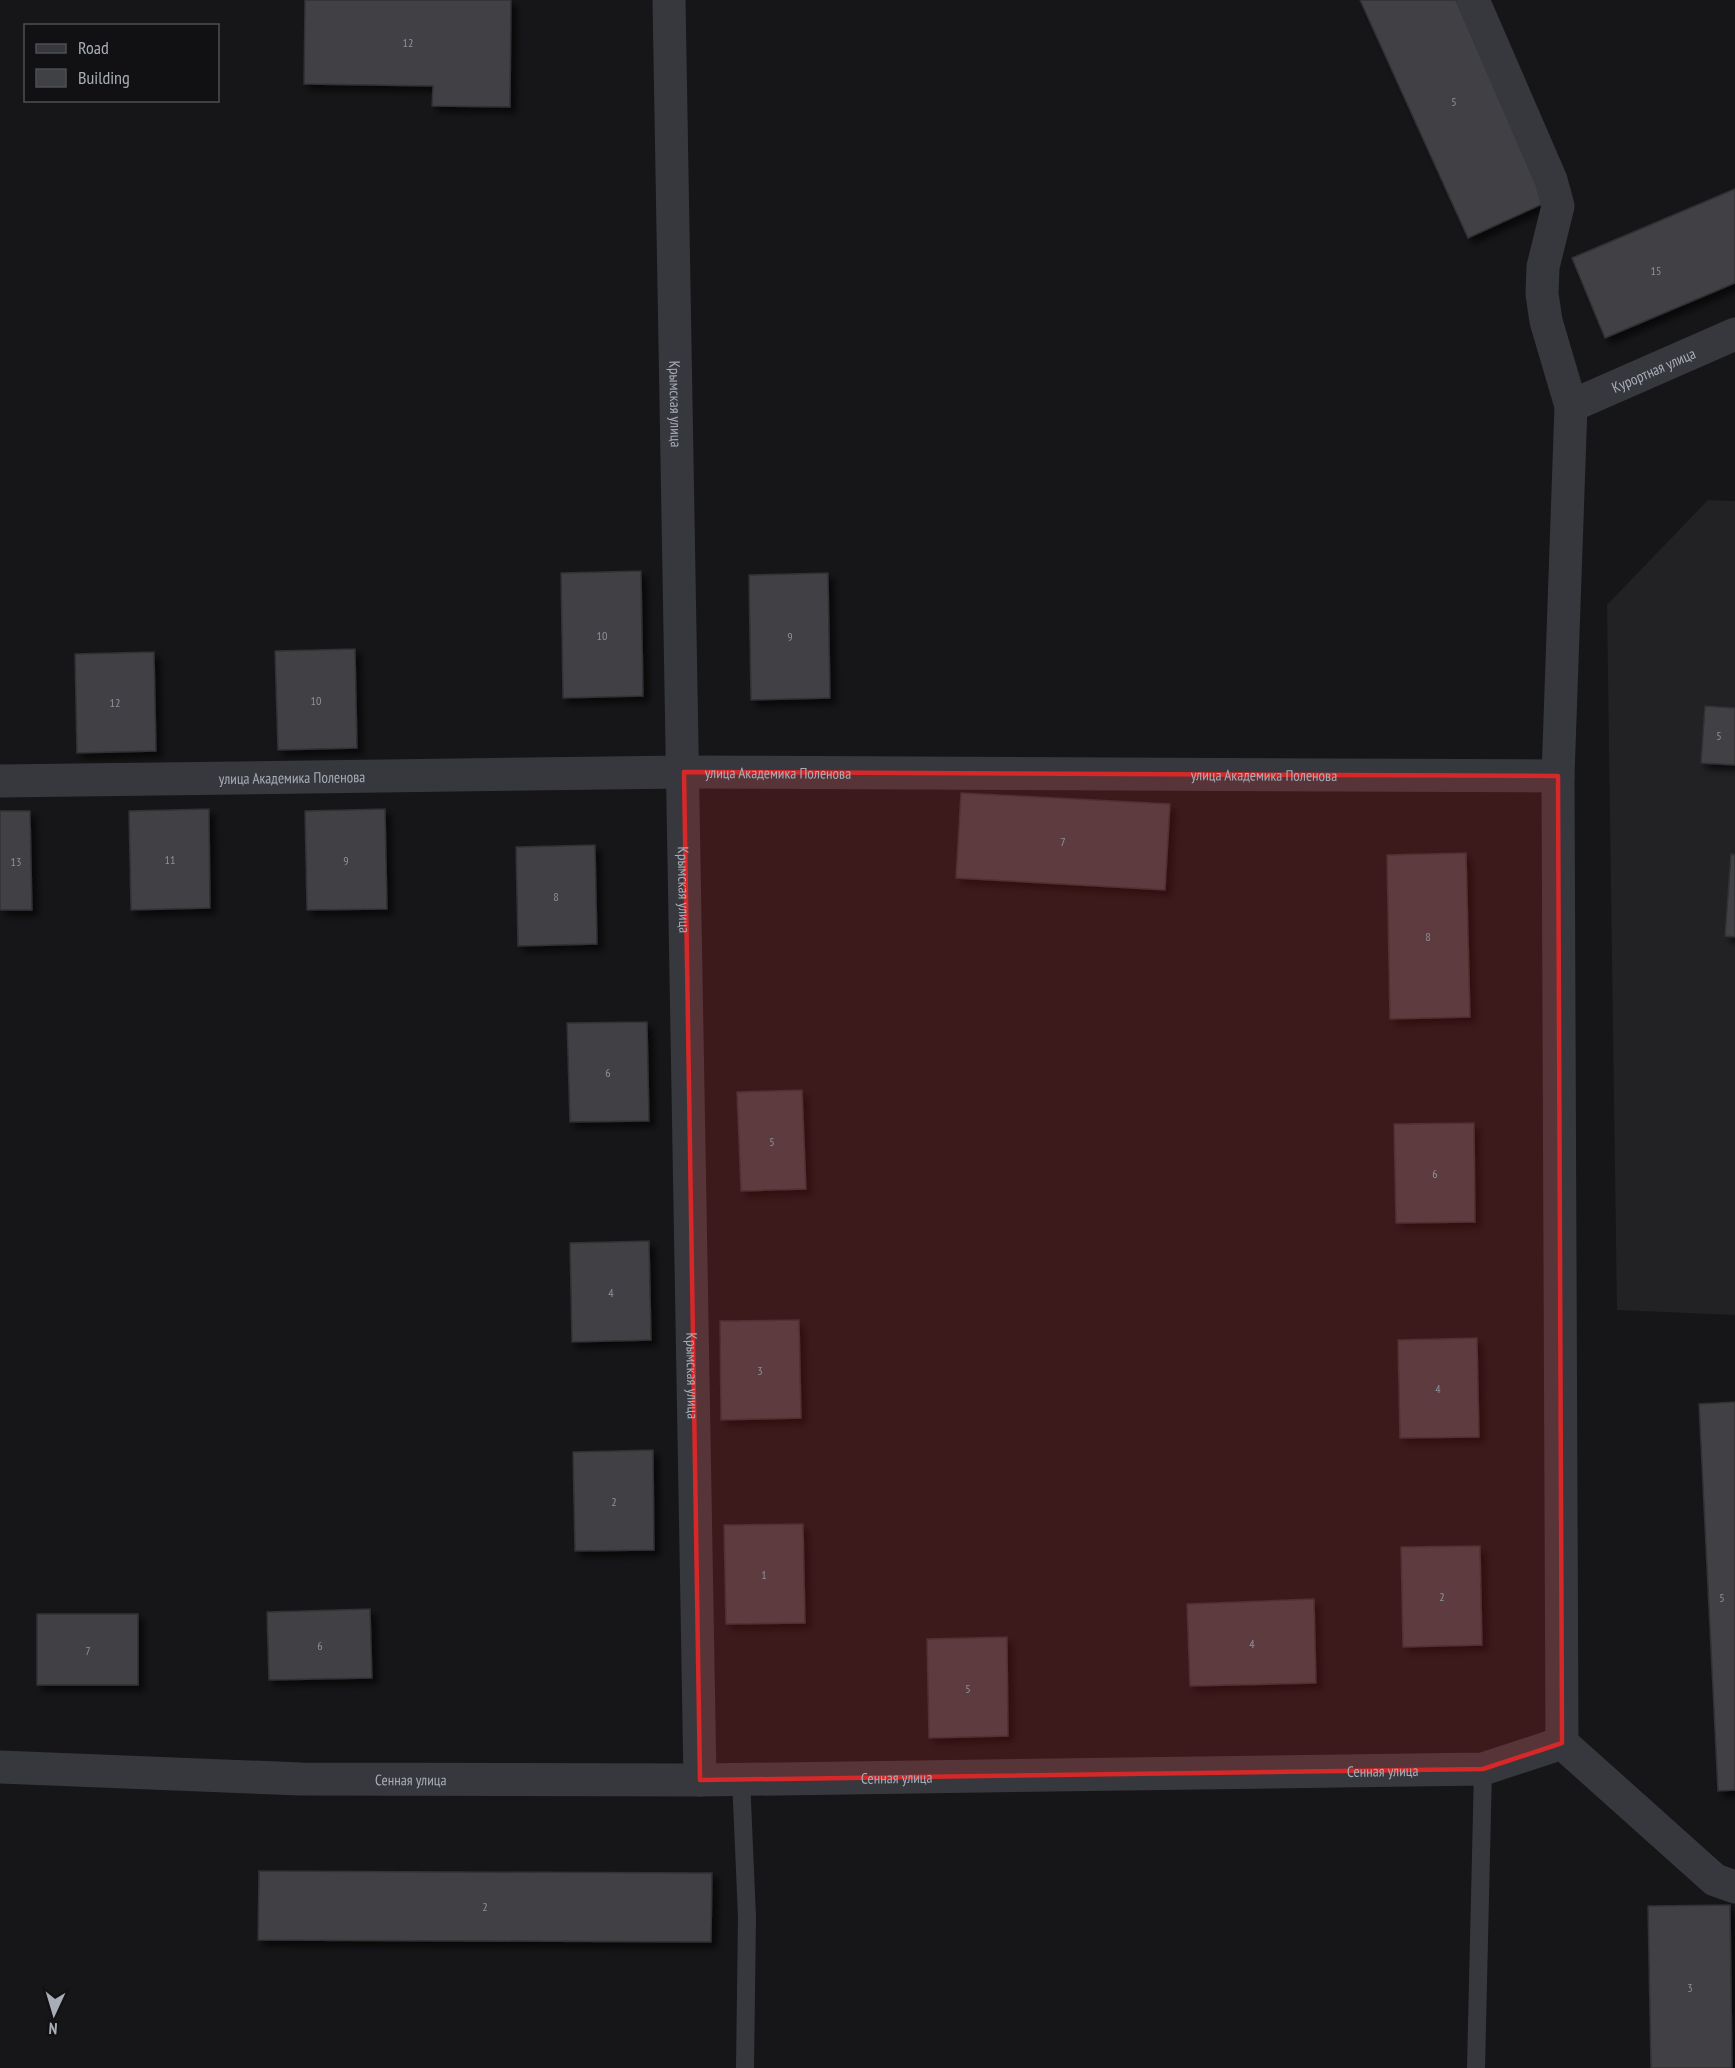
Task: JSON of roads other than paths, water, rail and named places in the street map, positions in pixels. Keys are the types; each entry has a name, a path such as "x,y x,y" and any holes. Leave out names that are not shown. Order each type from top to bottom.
{"street":[{"name":"Крымская улица","path":"669,0 700,1780"},
{"path":"1473,0 1551,180 1558,206 1543,267 1542,294 1546,321 1571,406 1558,776 1563,1743 1715,1880 1735,1887"},
{"name":"Курортная улица","path":"1571,406 1735,334"},
{"name":"улица Академика Поленова","path":"0,781 684,772 1558,776"},
{"name":"Сенная улица","path":"0,1767 301,1779 700,1780 1483,1769 1563,1743"}],"lane":[{"path":"1476,2068 1483,1769"},
{"path":"741,1778 747,1917 745,2068"}]}
